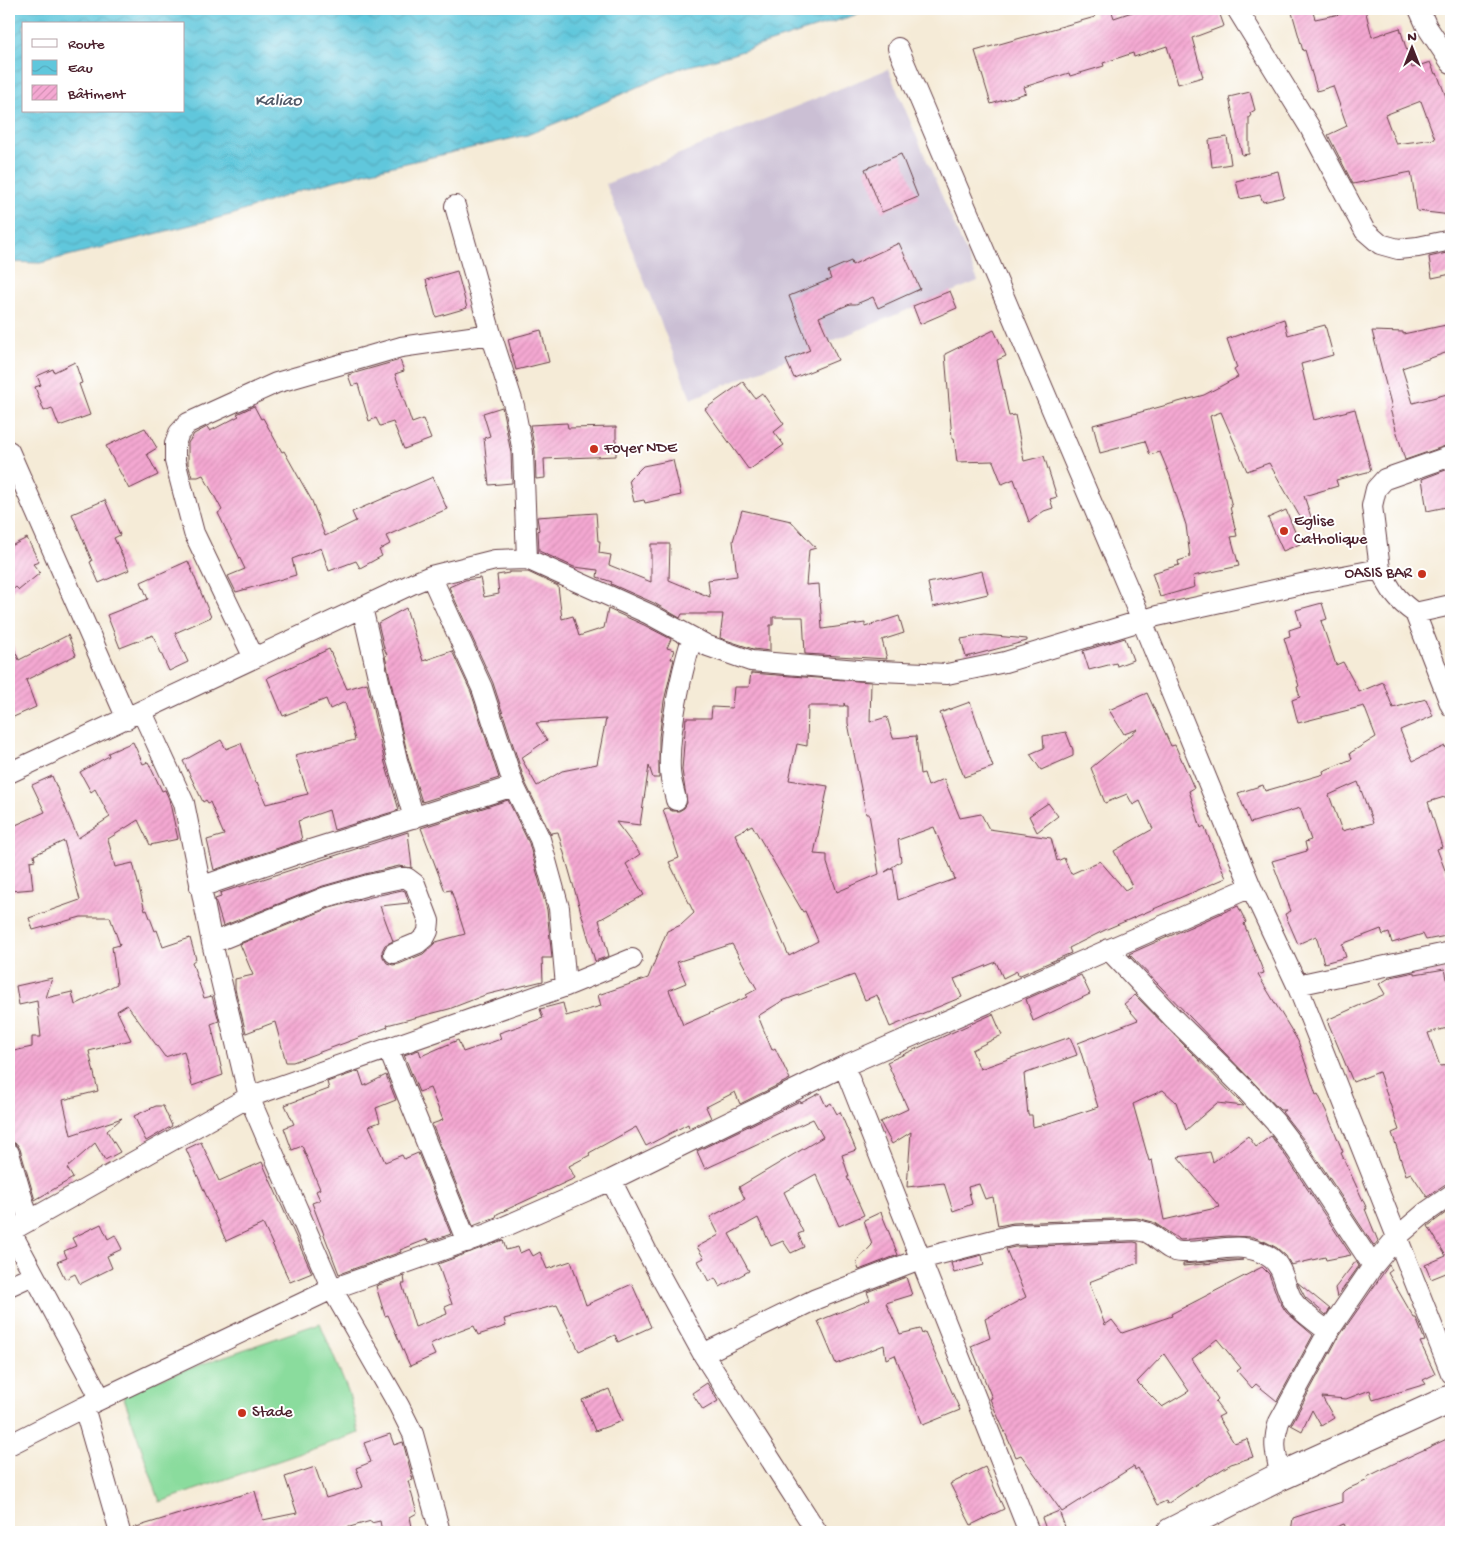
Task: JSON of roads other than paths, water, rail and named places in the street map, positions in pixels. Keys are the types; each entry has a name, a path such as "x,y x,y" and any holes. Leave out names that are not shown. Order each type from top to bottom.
{"street":[{"path":"1237,9 1309,126 1365,231 1380,244 1398,249 1451,240"},
{"path":"1419,9 1427,27 1451,63"},
{"path":"898,48 1142,621 1251,887 1297,985 1451,1373"},
{"path":"455,206 491,334 514,406 522,452 527,559"},
{"path":"254,658 194,533 175,461 175,444 179,433 188,423 276,383 401,347 491,334"},
{"path":"9,451 134,715 184,803 212,944 249,1096 332,1289 413,1434 440,1532"},
{"path":"1451,456 1384,480 1376,489 1372,506 1380,568 1391,591 1402,604 1415,612 1451,706"},
{"path":"9,773 431,576 495,560 527,559 650,614 708,646 750,661 858,670 946,674 1005,662 1142,621 1380,568"},
{"path":"431,576 482,688 514,786 540,839 559,908 566,986"},
{"path":"1415,612 1451,605"},
{"path":"362,607 380,690 414,818"},
{"path":"676,800 670,772 670,753 674,718 692,638"},
{"path":"200,887 294,855 514,786"},
{"path":"212,944 326,897 368,885 407,878 415,884 429,921 428,931 425,937 418,943 394,953"},
{"path":"9,1444 332,1289 490,1233 611,1180 844,1066 1251,887"},
{"path":"1108,949 1275,1122 1297,1151 1373,1266"},
{"path":"1297,985 1451,952"},
{"path":"120,1532 92,1403 33,1275 10,1232 249,1096 566,986 632,959"},
{"path":"388,1048 467,1242"},
{"path":"844,1066 1029,1532"},
{"path":"9,1153 29,1221"},
{"path":"611,1180 702,1354 817,1532"},
{"path":"1281,1476 1274,1449 1275,1435 1279,1422 1328,1332 1373,1266 1397,1237 1425,1213 1451,1195"},
{"path":"702,1354 816,1300 920,1258 1013,1236 1135,1230 1148,1232 1171,1250 1181,1252 1227,1247 1252,1248 1273,1259 1283,1276 1288,1294 1295,1305 1328,1332"},
{"path":"9,1286 33,1275"},
{"path":"1171,1532 1281,1476 1451,1399"}],"water":[{"name":"Kaliao","path":"9,9 867,9 855,15 730,55 678,69 527,135 367,172 304,189 234,214 40,263 9,262"}],"place":[{"name":"Foyer NDE","path":"594,449"},
{"name":"Eglise Catholique","path":"1284,531"},
{"name":"OASIS BAR","path":"1422,574"},
{"name":"Stade","path":"242,1413"}]}
